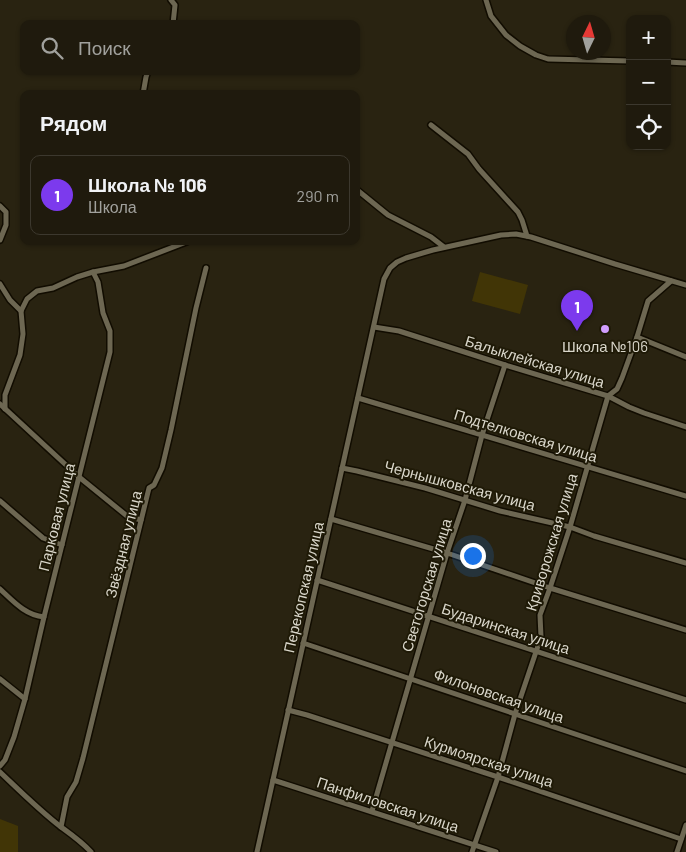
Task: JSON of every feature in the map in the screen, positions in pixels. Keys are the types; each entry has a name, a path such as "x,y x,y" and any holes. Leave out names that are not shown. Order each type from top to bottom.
{"street":[{"path":"171,0 175,5 173,20"},
{"path":"486,0 491,16 506,35 536,55 548,59 626,61"},
{"path":"671,62 686,62"},
{"path":"144,90 147,75"},
{"path":"431,125 468,154 479,170 518,212 527,236"},
{"path":"360,192 388,215 430,237 444,247 501,235 516,234 686,285"},
{"path":"0,206 6,212 6,225 0,240"},
{"path":"5,409 5,395 20,355 23,334 21,311 27,299 37,291 53,288 77,276 124,266 179,245"},
{"name":"Перекопская улица","path":"257,852 384,279 390,268 397,262 444,247"},
{"name":"Звёздная улица","path":"61,827 67,797 76,782 83,758 149,488 154,485 162,468 206,268"},
{"name":"Парковая улица","path":"0,766 5,760 14,737 25,699 110,352 110,331 103,313 98,282 93,272"},
{"name":"Криворожская улица","path":"472,852 498,777 515,714 537,651 541,637 540,615 570,527 608,396 617,389 637,337 648,300 671,281"},
{"path":"0,284 10,300 21,311"},
{"name":"Балыклейская улица","path":"374,327 399,332 608,396 628,407 686,427"},
{"path":"637,337 686,356"},
{"name":"Светогорская улица","path":"372,811 391,742 465,500 482,435 505,366"},
{"name":"Подтелковская улица","path":"358,398 686,496"},
{"path":"0,404 79,477 128,516 141,520"},
{"name":"Чернышковская улица","path":"342,468 500,511 570,527 686,563"},
{"path":"0,501 43,538 62,545"},
{"path":"331,519 448,553 550,588 686,630"},
{"name":"Бударинская улица","path":"318,580 686,700"},
{"path":"0,589 22,609 34,616 44,617"},
{"name":"Филоновская улица","path":"303,643 686,771"},
{"path":"0,678 25,699"},
{"name":"Курмоярская улица","path":"288,710 498,777 681,839"},
{"path":"0,772 24,796 82,842 91,852"},
{"name":"Панфиловская улица","path":"273,780 496,852"},
{"path":"677,852 686,825"}],"shaded area":[{"path":"480,272 528,285 520,314 472,301"},
{"path":"0,819 18,826 18,852 0,852"}],"place":[{"name":"Школа №106","path":"605,329"},
{"name":"Школа № 106","path":"577,331"}]}
